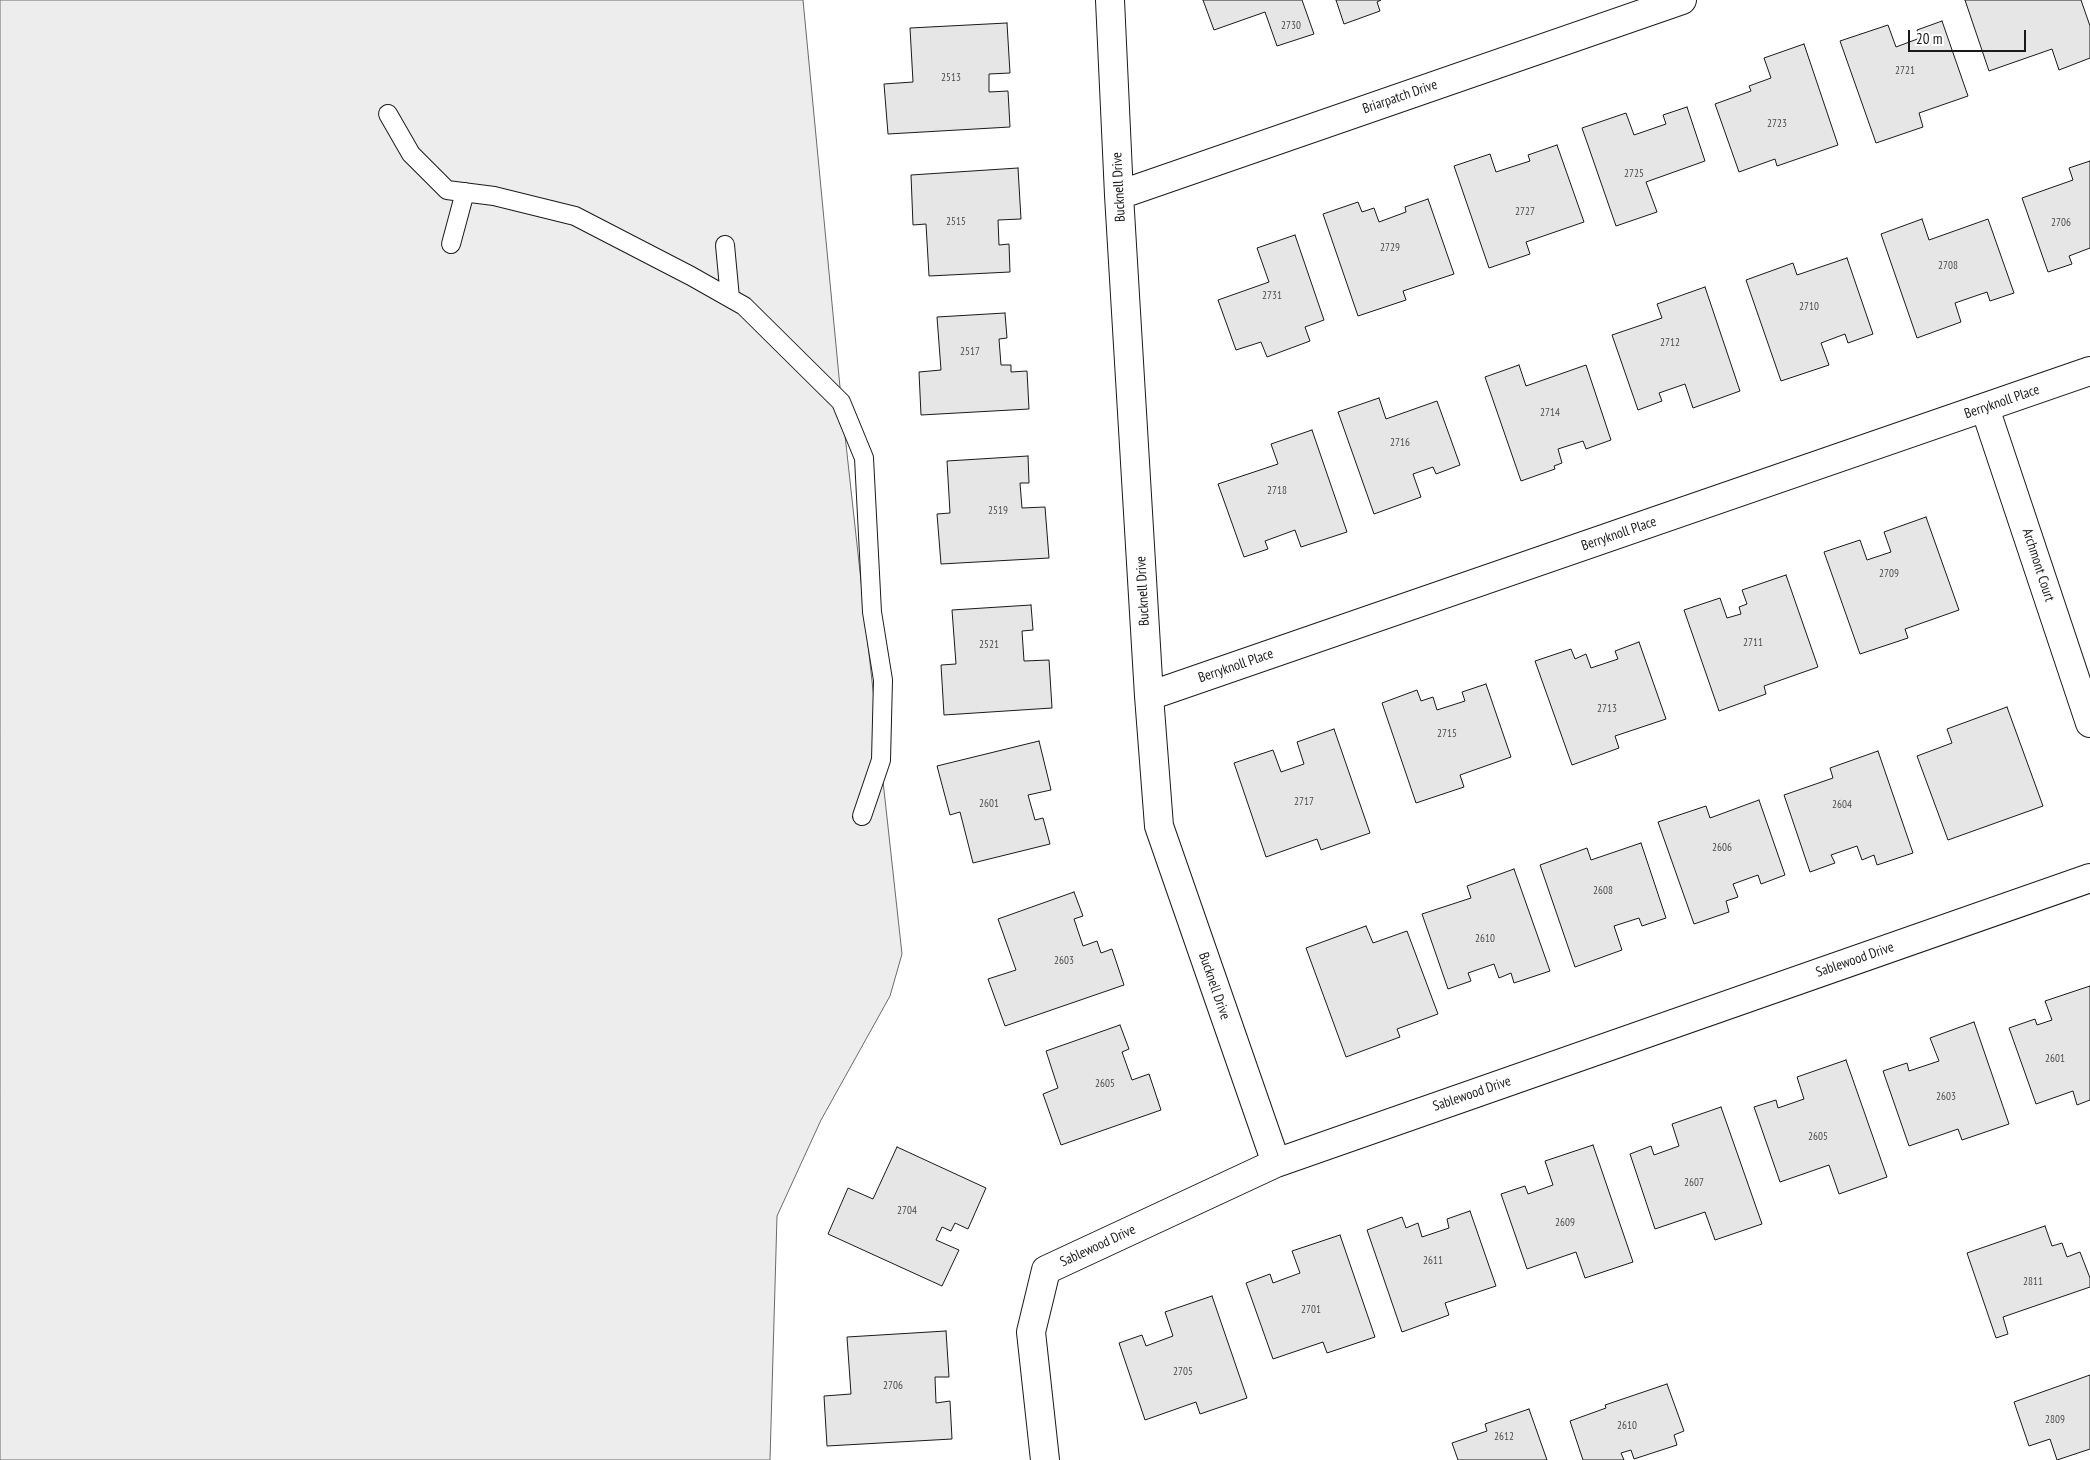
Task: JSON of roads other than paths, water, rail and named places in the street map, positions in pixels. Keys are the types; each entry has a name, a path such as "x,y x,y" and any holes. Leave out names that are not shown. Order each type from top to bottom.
{"street":[{"name":"Bucknell Drive","path":"1110,0 1119,195 1149,696 1159,826 1276,1163"},
{"name":"Briarpatch Drive","path":"1119,195 1682,0"},
{"name":"Berryknoll Place","path":"1149,696 2090,371"},
{"name":"Archmont Court","path":"1985,408 2090,723"},
{"name":"Sablewood Drive","path":"1045,1460 1030,1332 1046,1270 1276,1163 2090,878"}],"lane":[{"path":"388,114 411,154 447,190 494,196 575,216 691,276 744,306 841,402 864,458 872,612 883,680 881,760 862,816"},
{"path":"451,244 465,192"},
{"path":"725,245 730,298"}]}
